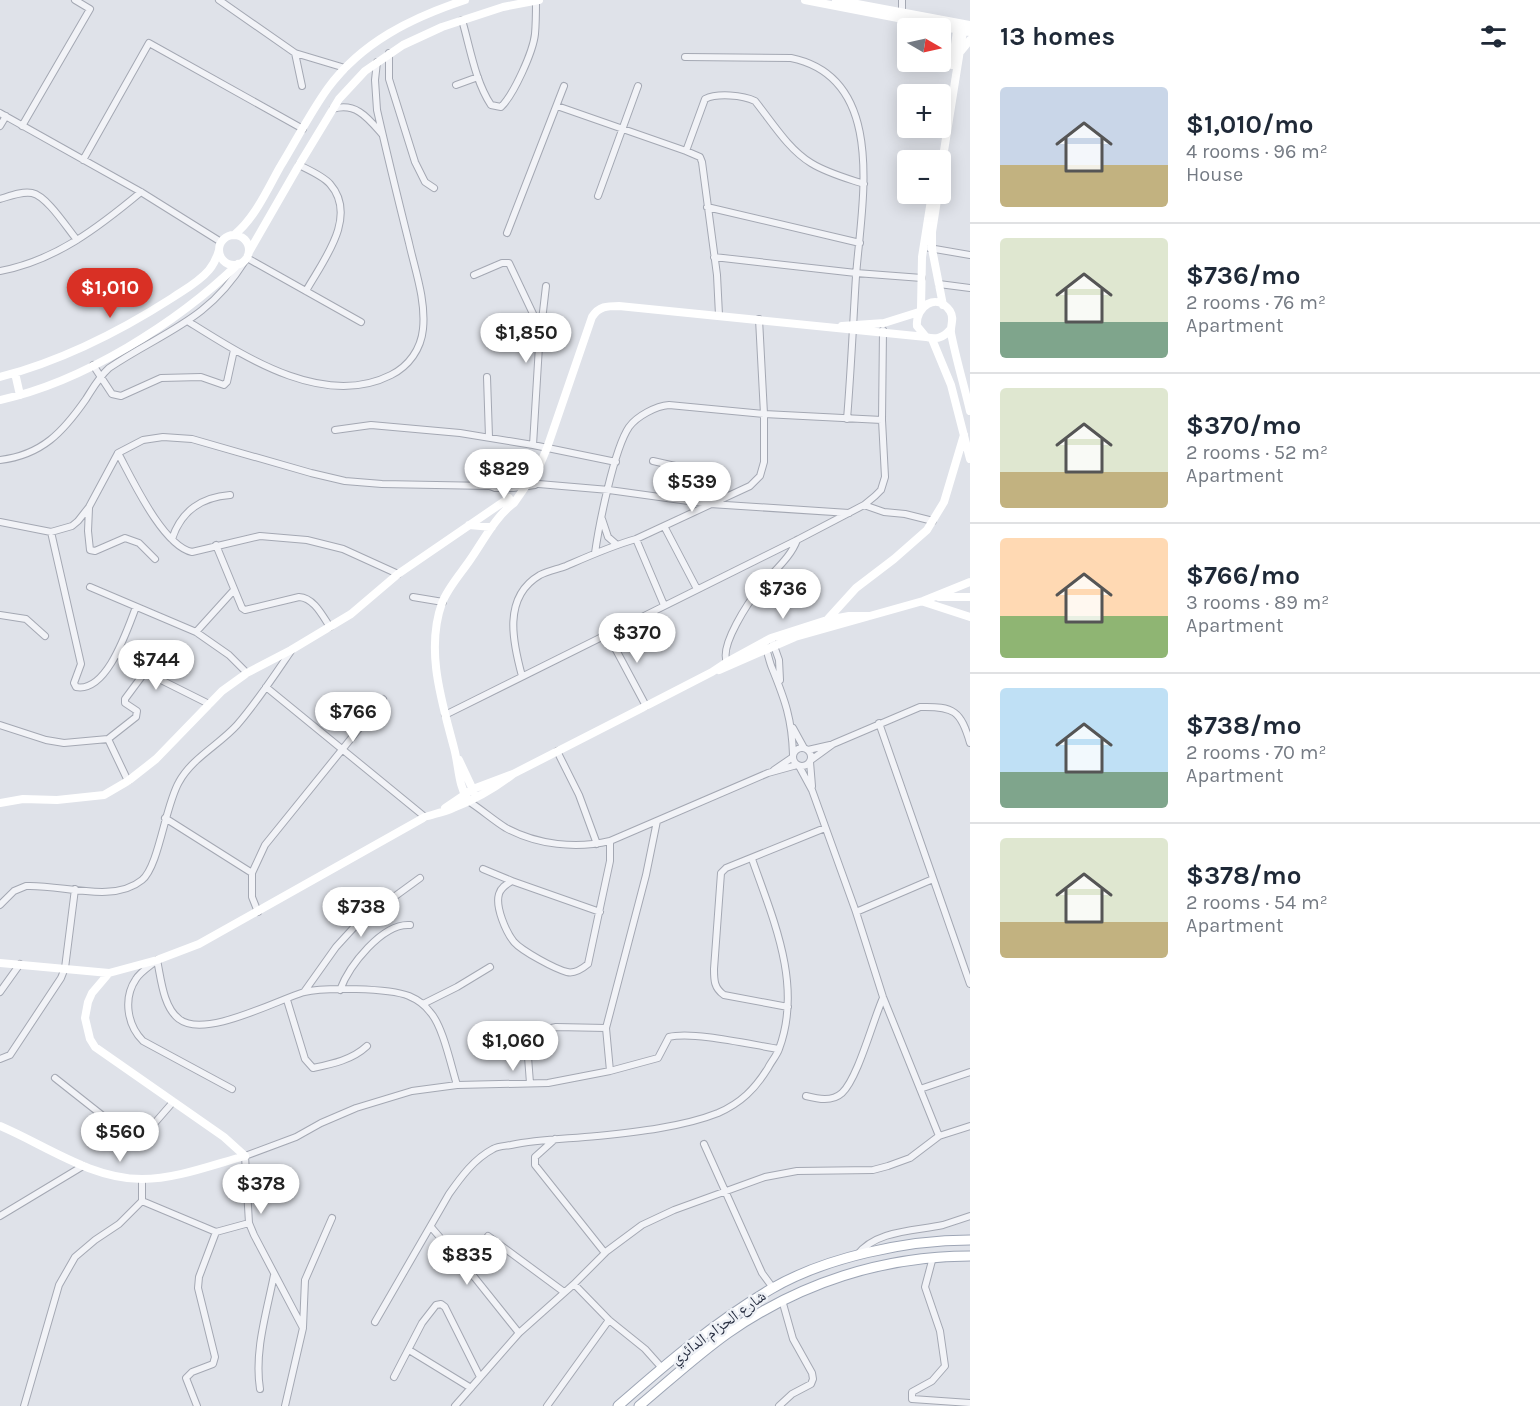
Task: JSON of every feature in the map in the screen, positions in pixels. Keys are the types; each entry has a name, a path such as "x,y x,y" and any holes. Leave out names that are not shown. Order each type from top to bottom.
{"main road":[{"name":"شارع الحزام الدائري","path":"618,1406 703,1334 773,1288 856,1255 897,1245 942,1240 970,1240"},
{"name":"شارع الحزام الدائري","path":"639,1406 722,1338 782,1300 827,1280 870,1267 933,1257 970,1256"}],"street":[{"path":"22,126 90,9 75,0"},
{"path":"219,0 295,52 345,68"},
{"path":"0,377 73,352 142,316 204,275 214,263 226,237 234,234 252,215 323,96 345,68 370,45 397,28 465,0"},
{"path":"0,460 30,453 47,445 74,416 100,376 117,362 189,322 224,290 245,259 298,165 333,109 356,79 389,53 423,36 462,20 503,7 537,0 536,29 532,46 503,105 497,107 489,103 478,77 462,20"},
{"path":"805,0 964,28 956,51 940,150"},
{"path":"836,0 906,18"},
{"path":"902,0 902,17"},
{"path":"943,150 956,51 951,37"},
{"path":"956,51 970,40"},
{"path":"83,160 149,43 303,129"},
{"path":"295,52 302,86"},
{"path":"389,53 390,85 417,169 425,182 434,188"},
{"path":"685,57 791,58 804,61 825,73 847,97 858,122 864,184 847,419"},
{"path":"189,322 234,350 302,380 342,386 380,381 408,364 417,350 423,328 421,295 382,134 375,92 378,61"},
{"path":"456,85 478,77"},
{"path":"375,92 382,86 390,85"},
{"path":"507,233 564,86"},
{"path":"598,196 638,86"},
{"path":"687,151 705,99 716,96 747,98 755,101 805,159 837,175 864,184"},
{"path":"557,106 687,151 701,159 719,315"},
{"path":"333,109 344,107 359,111 382,134"},
{"path":"0,126 3,115 141,192 220,246 224,261 230,264 245,259 362,322"},
{"path":"298,165 331,185 339,200 341,219 337,234 306,291"},
{"path":"0,271 46,257 77,240 141,192"},
{"path":"0,199 23,193 35,194 50,206 77,240"},
{"path":"931,204 917,326 929,338 951,385 970,459"},
{"path":"936,204 927,248 944,305 952,316 950,330 970,411"},
{"path":"707,207 860,243"},
{"path":"0,400 71,376 171,320 213,288 245,259 247,241 234,234"},
{"path":"927,248 970,255"},
{"path":"714,256 856,273 922,278"},
{"path":"474,275 502,263 509,263 535,318 542,320"},
{"path":"939,284 970,288"},
{"path":"533,445 539,346 546,286"},
{"path":"944,305 932,303 920,310 884,323 854,327 619,306 596,310 540,462 525,485 508,502 442,602 435,637 435,661 445,715 471,798 503,826 520,834 552,843 582,846 610,841 768,773 798,765 805,766 833,744 920,707 952,710 967,720 970,743"},
{"path":"522,676 512,630 514,612 520,597 539,575 616,544 636,539 754,484 760,476 764,462 764,414 759,319"},
{"path":"445,715 850,513 864,505 881,490 884,483 882,333 884,323"},
{"path":"854,327 882,333 929,338 943,337 950,330"},
{"path":"519,347 539,346"},
{"path":"93,365 112,394 116,396 161,378 201,377 224,385 227,382 234,350"},
{"path":"15,373 20,395"},
{"path":"487,377 489,437"},
{"path":"963,384 970,393"},
{"path":"595,553 616,462 630,427 663,405 764,414 882,420"},
{"path":"335,430 371,425 489,437 616,462"},
{"path":"827,620 856,588 927,530 944,502 964,435"},
{"path":"0,522 51,531 72,526 89,507 118,453 143,440 176,437 192,439 345,481 490,486 496,483 609,490 710,504 850,513"},
{"path":"118,453 162,529 179,547 192,552 260,536 307,540 344,549 398,574"},
{"path":"653,461 714,475 718,478 718,500"},
{"path":"172,539 181,518 195,505 216,496 230,495"},
{"path":"1,802 23,799 57,800 104,795 128,782 156,759 209,704 247,673 351,614 398,574 482,516 508,502"},
{"path":"864,505 884,513 905,514 933,521"},
{"path":"89,507 90,550 95,551 125,537 139,543 155,559"},
{"path":"482,516 490,517 494,524"},
{"path":"602,519 608,537 616,544"},
{"path":"469,525 494,524"},
{"path":"664,526 697,589"},
{"path":"51,531 81,664 74,683 76,687 83,688 93,685 117,654 136,607"},
{"path":"636,539 664,605"},
{"path":"727,662 726,646 753,597 790,554 797,540"},
{"path":"216,545 242,608 245,610 306,597 330,627"},
{"path":"712,672 729,667 769,645 924,602 970,582"},
{"path":"90,587 196,632 229,655 247,673"},
{"path":"196,632 234,590"},
{"path":"413,597 442,602"},
{"path":"936,597 970,597"},
{"path":"924,602 970,617"},
{"path":"0,615 26,619 45,636"},
{"path":"0,963 109,973 157,960 198,944 425,817 498,785 513,774 712,672 727,662 827,620 849,616 869,616"},
{"path":"607,633 646,706"},
{"path":"769,645 772,668 780,684 792,727 793,756 812,790 856,912 883,997 939,1136"},
{"path":"0,905 14,891 26,886 111,892 142,880 152,867 171,799 180,779 212,745 237,725 267,687 291,650"},
{"path":"117,654 145,672 209,704"},
{"path":"0,725 46,740 64,743 108,739 138,713 125,704 126,699 145,672"},
{"path":"267,687 425,817"},
{"path":"258,912 252,897 252,873 265,844 383,699"},
{"path":"879,723 970,984"},
{"path":"792,727 810,753 812,790"},
{"path":"108,739 128,782"},
{"path":"768,773 793,756 797,749 833,744"},
{"path":"557,751 579,795 597,844"},
{"path":"165,818 252,873"},
{"path":"610,1071 606,1028 646,875 657,821"},
{"path":"788,1007 724,995 718,991 714,980 721,873 726,868 825,828"},
{"path":"512,881 502,888 498,895 505,925 514,941 525,952 567,972 579,971 588,964 610,861 610,841"},
{"path":"375,1322 462,1176 477,1160 494,1148 530,1141 657,1127 690,1121 717,1113 737,1103 756,1087 779,1049 788,1007 786,969 779,936 752,859"},
{"path":"483,870 600,912"},
{"path":"304,993 336,946 357,924 420,878"},
{"path":"856,912 933,879"},
{"path":"0,1059 10,1055 65,968 75,889"},
{"path":"340,990 344,979 371,945 393,927 403,924 410,925"},
{"path":"962,959 970,957"},
{"path":"157,960 165,995 172,1012 188,1025 209,1026 304,993 326,989 388,991 411,996 432,1013 457,1085"},
{"path":"157,960 136,979 128,997 128,1007 134,1029 143,1041 232,1089"},
{"path":"0,992 20,964"},
{"path":"423,1004 490,967"},
{"path":"109,973 92,993 88,1002 85,1018 90,1040 95,1047 224,1137 245,1156 249,1223 303,1328"},
{"path":"806,1096 830,1099 842,1093 860,1062 883,997"},
{"path":"287,1000 305,1059 313,1068 359,1054 367,1047"},
{"path":"530,1083 527,1044 529,1033 556,1027 606,1028"},
{"path":"0,1125 83,1166 117,1176 142,1179 174,1175 245,1156 296,1137 356,1108 412,1091 457,1085 548,1083 610,1071 658,1058 669,1037 677,1035 693,1035 779,1049"},
{"path":"920,1089 970,1072"},
{"path":"55,1078 117,1127 133,1132 153,1125 173,1102"},
{"path":"455,1406 519,1333 605,1253 642,1225 724,1191 765,1178 797,1171 873,1170 888,1166 910,1158 939,1136 970,1126"},
{"path":"556,1139 535,1157 535,1165 605,1253"},
{"path":"704,1144 762,1272 773,1288"},
{"path":"0,1216 83,1166"},
{"path":"24,1406 59,1285 75,1257 119,1224 142,1201 142,1179"},
{"path":"142,1201 216,1232 249,1223"},
{"path":"856,1255 863,1247 885,1236 945,1224 970,1216"},
{"path":"285,1406 303,1328 305,1280 332,1218"},
{"path":"430,1227 519,1333"},
{"path":"197,1406 186,1378 192,1372 213,1364 215,1357 198,1288 199,1277 216,1232"},
{"path":"488,1236 564,1292"},
{"path":"933,1257 925,1287 940,1331 945,1366 932,1381 912,1392 912,1399 970,1403"},
{"path":"260,1389 258,1356 274,1274"},
{"path":"574,1284 609,1320 645,1349 662,1368"},
{"path":"779,1406 792,1394 811,1384 813,1378 793,1339 782,1300"},
{"path":"394,1377 422,1323 436,1305 441,1304 445,1307 480,1377"},
{"path":"547,1406 609,1320"},
{"path":"409,1350 471,1388"}]}
